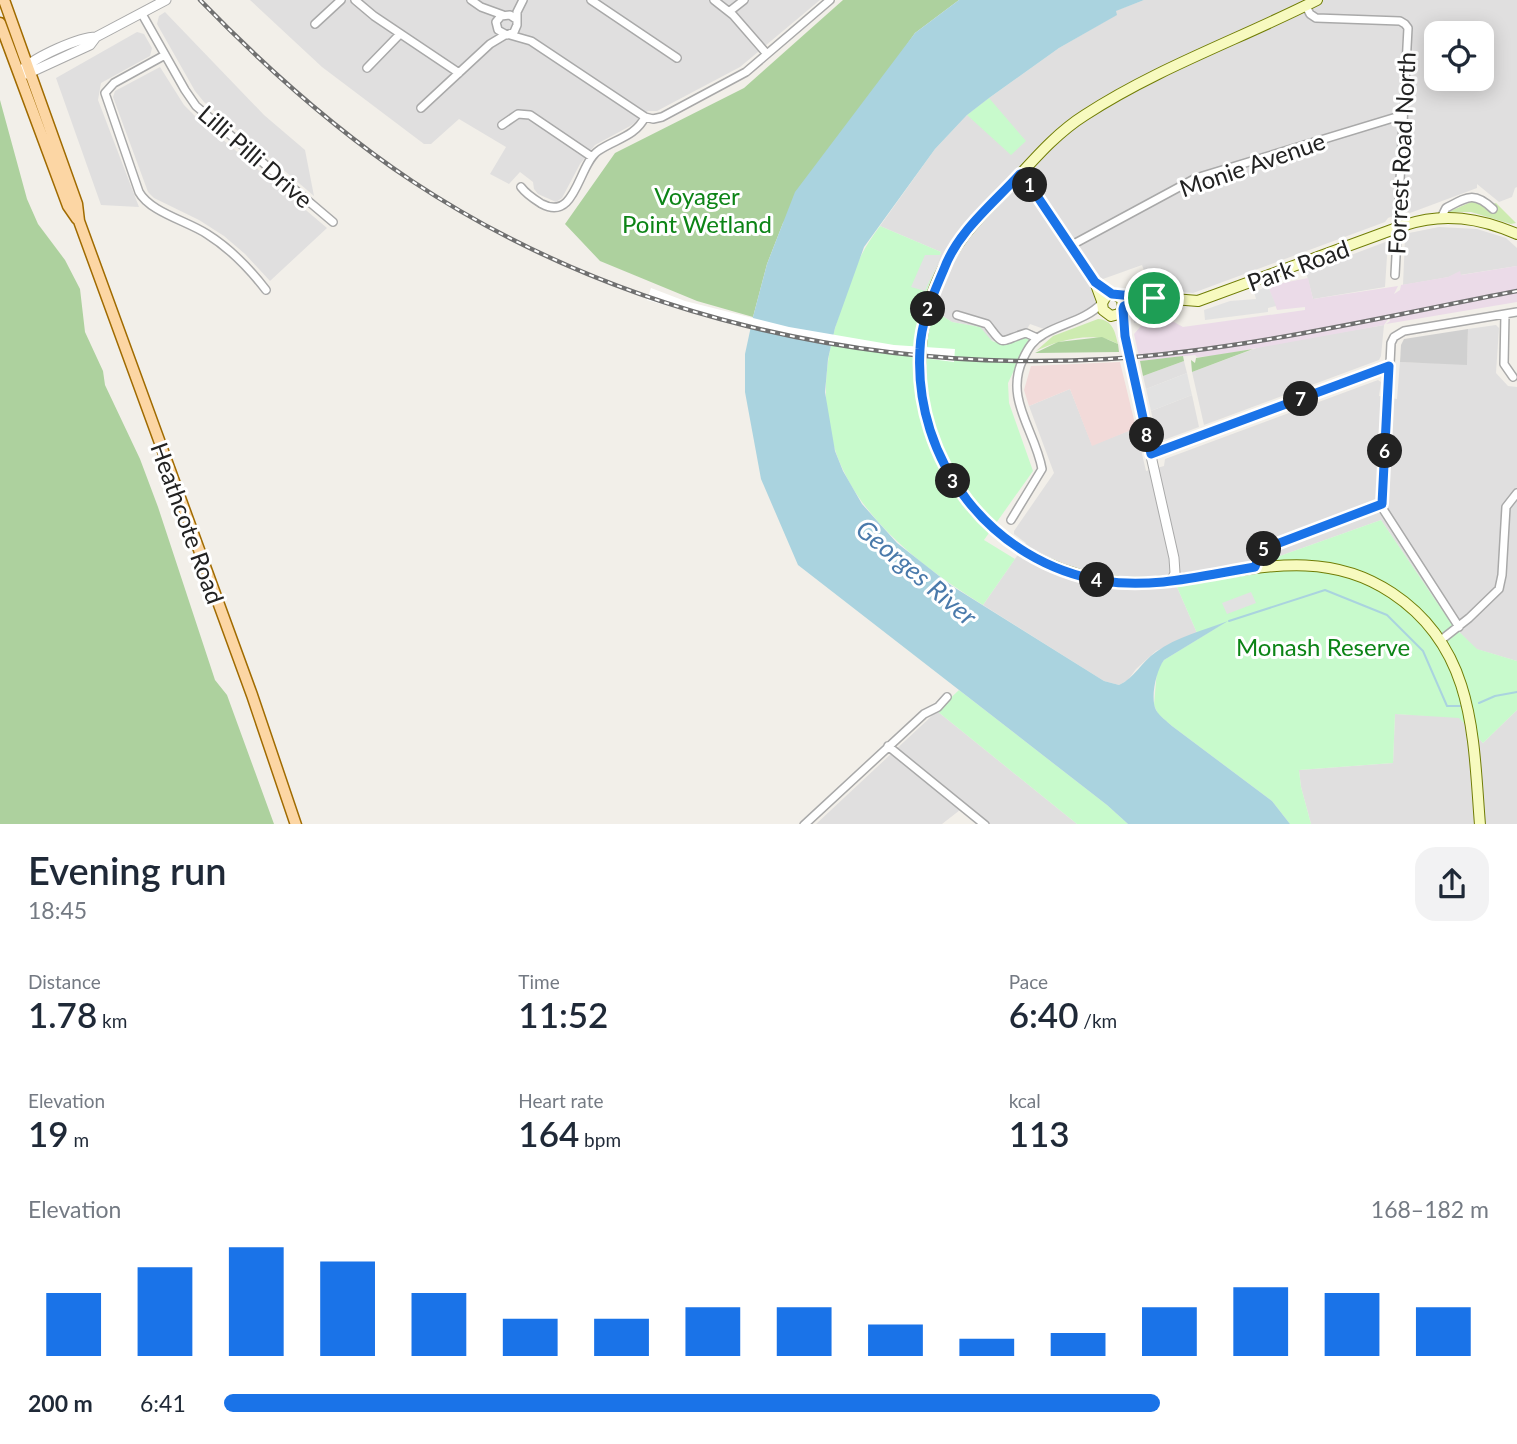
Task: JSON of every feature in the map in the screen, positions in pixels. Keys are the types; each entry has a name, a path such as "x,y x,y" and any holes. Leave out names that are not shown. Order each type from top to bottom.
{"main road":[{"name":"Heathcote Road","path":"4,0 77,204 79,221 252,695 296,824"},
{"path":"1313,2 1102,104 1061,133 976,220 932,290 920,348 924,410 943,463 969,504 1007,540 1053,566 1103,581 1137,584 1171,582 1255,567 1309,564 1360,576 1384,587 1404,601 1441,640 1456,668 1469,711 1480,824"},
{"name":"Heathcote Road","path":"0,23 68,206 79,221"},
{"path":"1020,174 1095,282 1103,310 1109,316 1117,315 1123,308 1122,299 1095,282"},
{"name":"Park Road","path":"1114,294 1198,301 1398,227 1441,218 1478,220 1516,231"},
{"path":"1102,302 1106,296 1114,294"},
{"name":"Park Road","path":"1123,308 1139,299 1154,298"}],"street":[{"path":"18,74 90,44 96,37 166,0"},
{"path":"316,24 341,0"},
{"path":"355,0 368,13 459,73"},
{"path":"471,0 508,35 531,41 645,117 653,119 662,117 743,74 831,0"},
{"path":"490,44 505,15 522,0"},
{"path":"421,108 490,44 514,32 522,0"},
{"path":"592,0 677,58"},
{"path":"713,0 730,11 767,54"},
{"path":"730,11 744,0"},
{"name":"Forrest Road North","path":"1313,2 1312,16 1400,22 1405,24 1408,31 1395,275"},
{"path":"481,7 517,22 531,41"},
{"name":"Lilli Pilli Drive","path":"142,14 185,90 201,111 333,222"},
{"path":"367,68 400,34"},
{"path":"165,55 114,83 106,93 107,103 139,192 149,205 193,225 220,243 244,264 266,290"},
{"path":"502,125 518,114 530,116 592,157"},
{"name":"Monie Avenue","path":"1070,246 1196,178 1403,115"},
{"path":"521,187 545,206 561,207 569,199 592,157 638,129 645,117"},
{"name":"Park Road","path":"1441,218 1446,208 1473,197 1482,199 1493,209"},
{"path":"1011,520 1042,469 1016,392 1018,371 1037,338 1089,314 1102,302"},
{"path":"1123,308 1125,336 1174,558 1175,570 1171,582"},
{"path":"1459,627 1388,519 1382,504 1391,344 1400,332 1517,312"},
{"path":"1089,314 1109,316 1125,336"},
{"path":"1505,314 1504,364 1513,377"},
{"path":"957,315 987,324 994,337 999,340 1026,333 1037,338"},
{"path":"1151,454 1389,366"},
{"path":"1441,640 1489,599 1501,584 1506,507 1517,494"},
{"path":"1255,567 1260,554 1266,548 1382,504"},
{"path":"1174,558 1187,579"},
{"path":"804,824 924,714 938,707 947,697"},
{"path":"888,746 985,824"}],"shaded area":[{"path":"250,0 820,0 740,67 657,111 648,111 632,125 595,145 580,164 562,198 556,202 538,194 533,182 520,172 509,184 490,174 506,147 459,119 431,144 424,144 322,67"},
{"path":"1144,0 1517,0 1517,187 1512,197 1499,202 1477,184 1477,188 1410,213 1406,211 1388,218 1385,222 1193,293 1151,289 1142,265 1089,284 1098,298 1088,312 1044,329 1030,324 1022,337 1002,344 988,339 980,327 952,322 922,303 941,252 880,226 935,149 967,115 1059,48 1116,15 1115,11"},
{"path":"165,12 264,115 305,150 314,196 204,102 195,91 157,24 159,16"},
{"path":"137,32 144,34 152,48 150,56 101,83 98,100 139,207 101,205 56,78"},
{"path":"160,67 184,105 195,116 327,228 270,281 224,236 199,220 154,198 148,192 113,97 115,91"},
{"path":"1439,227 1477,229 1506,238 1517,248 1517,266 1460,275 1460,272 1449,277 1403,285 1405,238 1409,233"},
{"path":"1388,241 1385,287 1313,299 1306,272"},
{"path":"925,255 941,255 925,291 911,287"},
{"path":"1517,266 1517,302 1386,324 1390,321 1389,318 1384,325 1213,356 1195,355 1140,361 1134,334 1141,326 1174,322 1183,327 1305,310 1305,307 1277,310 1268,286 1308,278 1313,299 1398,286 1394,294 1400,290 1401,285 1448,277 1460,271 1461,275"},
{"path":"1268,286 1276,306 1268,308 1268,312 1205,320 1204,310 1230,301 1256,299 1254,292"},
{"path":"1170,309 1174,318 1134,323 1135,311"},
{"path":"1384,325 1379,360 1204,425 1192,372 1262,346"},
{"path":"1496,325 1499,328 1496,373 1508,386 1517,387 1517,661 1476,649 1453,626 1381,520 1277,557 1244,575 1177,587 1197,633 1156,651 1128,680 1119,685 1104,681 983,605 1026,543 1014,534 1014,531 1054,473 1029,406 1070,389 1092,445 1136,428 1146,471 1164,466 1165,459 1378,380 1381,382 1379,396 1397,399 1400,362 1467,364 1468,329"},
{"path":"1468,329 1467,365 1400,362 1404,339"},
{"path":"1184,361 1187,373 1146,389 1143,376"},
{"path":"1120,362 1136,428 1092,446 1070,389 1029,406 1024,390 1031,366"},
{"path":"1187,373 1192,395 1151,411 1146,389"},
{"path":"1192,395 1199,427 1161,441 1157,439 1151,411"},
{"path":"1251,592 1256,603 1227,614 1222,603"},
{"path":"1517,710 1517,824 1311,824 1299,770 1393,763 1395,714 1459,717 1483,743"},
{"path":"937,711 1077,824 978,824 960,810 942,824 816,824"}],"green space":[{"name":"Voyager Point Wetland","path":"843,0 959,0 915,33 783,223 767,264 753,317 697,301 600,261 565,224 615,153 744,88"},
{"path":"989,98 1026,141 1011,155 967,115"},
{"path":"0,100 27,199 38,224 65,260 80,289 85,332 103,371 105,385 140,459 215,680 227,695 274,824 0,824"},
{"path":"1478,199 1491,211 1496,207 1493,204 1496,203 1516,223 1511,224 1471,212 1448,212"},
{"path":"880,226 941,252 922,303 952,322 980,327 992,341 1002,344 1024,336 1029,339 1008,383 1009,403 1033,471 984,540 1015,559 983,605 907,551 877,521 853,488 836,452 827,412 827,367 850,281 865,248"},
{"path":"1098,319 1110,324 1118,344 1088,337 1055,343 1036,351 1053,336"},
{"path":"1102,337 1118,344 1119,352 1035,353 1058,342"},
{"path":"1253,349 1192,372 1191,360 1195,363 1196,358"},
{"path":"1183,356 1184,361 1143,376 1140,361"},
{"name":"Monash Reserve","path":"1381,520 1453,626 1477,649 1517,661 1517,710 1483,743 1459,718 1395,714 1393,763 1299,770 1311,824 1290,824 1272,801 1158,714 1154,705 1157,670 1164,660 1224,623 1197,633 1177,587 1244,575 1277,557"},
{"path":"959,690 1128,824 1077,824 937,711"}],"water":[{"name":"Georges River","path":"959,0 1144,0 1116,11 1117,15 1059,48 967,115 935,149 864,247 835,328 828,359 825,392 835,451 843,471 862,504 897,543 952,586 1104,681 1119,685 1164,647 1228,621 1164,660 1155,685 1154,705 1159,715 1172,726 1272,801 1290,824 1128,824 798,565 761,479 745,392 745,354 767,264 795,192 915,33"}],"pier":[{"path":"651,288 685,301 789,327 894,345 955,349 954,362 848,348 742,327 647,300"}],"waterway":[{"path":"1229,621 1325,590 1387,615 1423,651 1447,706 1463,706"},
{"path":"1479,703 1495,696 1517,692"}],"railway":[{"path":"200,0 275,73 328,119 412,181 490,228 572,267 657,300 745,326 835,344 926,356 1017,361 1108,359 1159,355 1262,340 1517,291"}],"route":[{"path":"1020,174 1095,282 1112,294 1154,298 1134,300 1123,309 1125,336 1151,454 1389,366 1382,504 1266,548 1260,554 1255,567 1153,583 1103,581 1069,572 1031,555 990,526 969,504 943,463 928,426 922,394 919,362 925,320 944,268 961,240 976,220 1020,174"}]}
